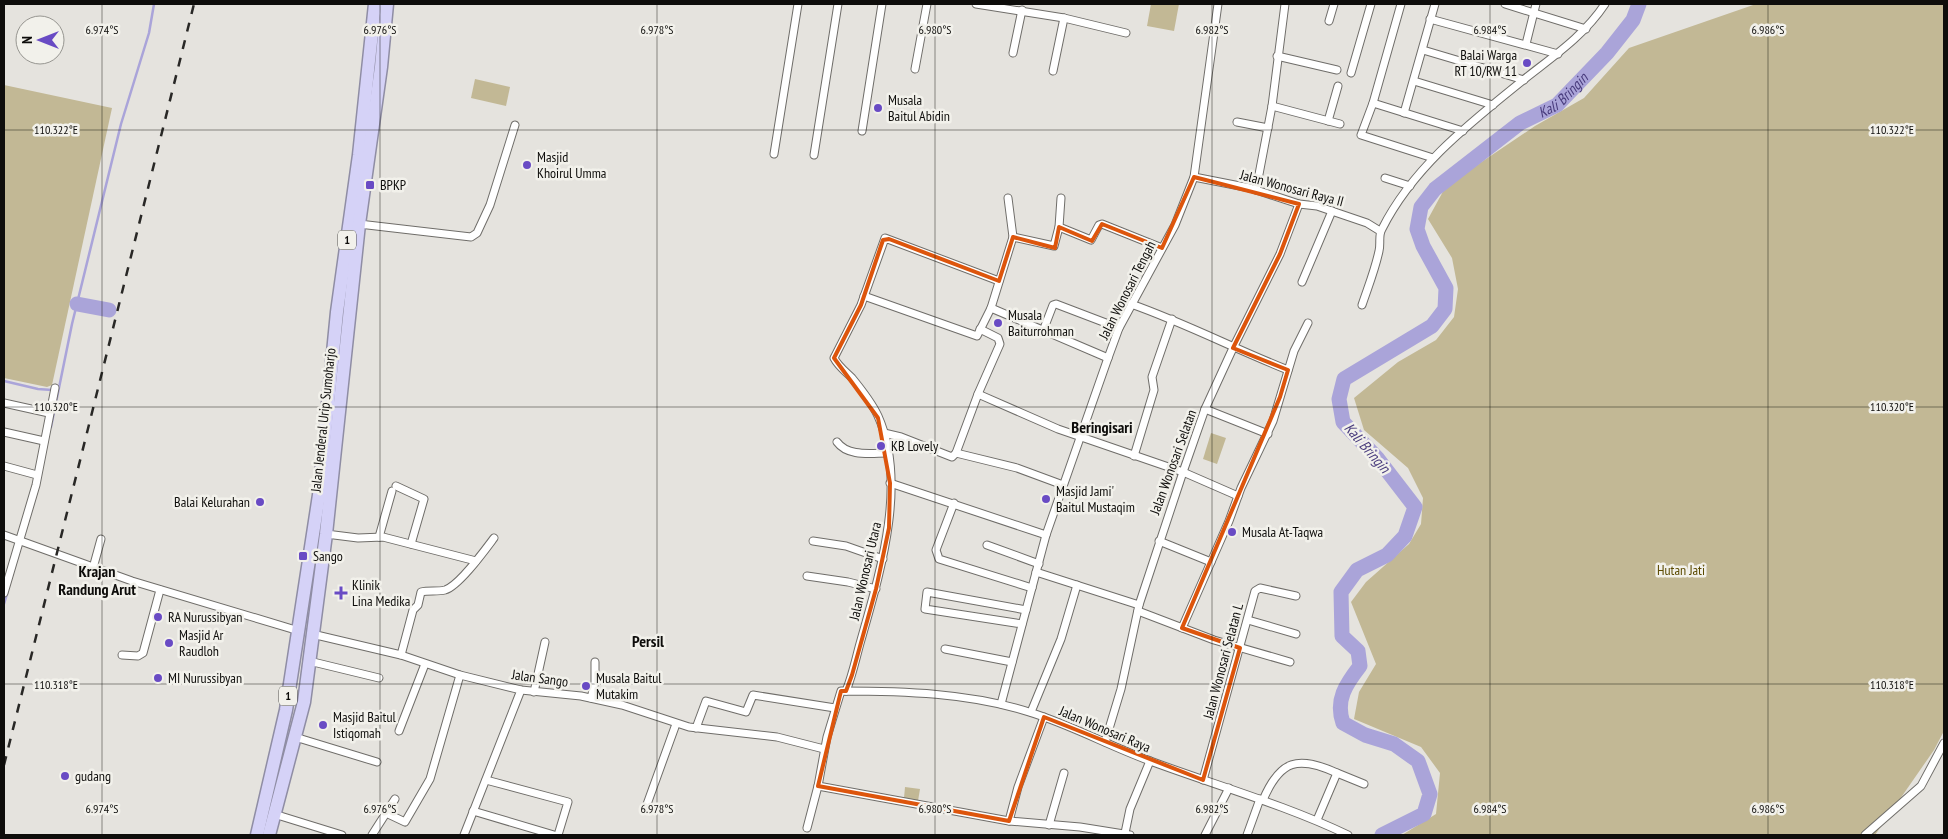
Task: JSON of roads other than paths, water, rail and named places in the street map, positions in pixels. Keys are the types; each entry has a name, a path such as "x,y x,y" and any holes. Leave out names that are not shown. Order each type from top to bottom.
{"highway":[{"name":"Jalan Jenderal Urip Sumoharjo","path":"256,835 286,710 319,495 337,312 359,155 375,4"},
{"name":"Jalan Jenderal Urip Sumoharjo","path":"269,835 304,702 326,534 359,224 380,76 387,4"}],"street":[{"path":"774,154 798,4"},
{"path":"814,155 838,4"},
{"path":"862,131 882,4"},
{"path":"915,69 927,4"},
{"path":"976,4 1064,18 1126,33"},
{"name":"Jalan Wonosari Tengah","path":"1001,704 1046,535 1108,358 1119,328 1131,304 1175,225 1194,177 1218,4"},
{"path":"1256,190 1272,106 1285,4"},
{"path":"1329,21 1334,4"},
{"path":"1351,73 1370,4"},
{"path":"1401,4 1373,103 1361,135 1433,158"},
{"path":"1404,112 1435,4"},
{"path":"1505,4 1586,29"},
{"path":"1526,44 1536,4"},
{"path":"1362,305 1376,264 1380,247 1380,231 1410,186 1433,158 1463,131 1586,29 1605,4"},
{"path":"1013,53 1022,10"},
{"path":"1053,71 1064,18"},
{"path":"1430,19 1558,54"},
{"path":"1423,50 1524,80"},
{"path":"1277,56 1337,70"},
{"path":"1414,81 1493,105"},
{"path":"1328,121 1338,86"},
{"path":"1373,103 1463,131"},
{"path":"1272,106 1340,124"},
{"path":"1237,122 1268,128"},
{"path":"359,224 471,237 478,233 490,205 515,126"},
{"name":"Jalan Wonosari Raya II","path":"1194,177 1256,190 1299,204 1332,211 1366,223 1380,231"},
{"path":"1385,178 1410,186"},
{"path":"864,296 974,337 991,308 1013,237 1008,198"},
{"path":"1013,237 1054,246 1059,227 1061,198"},
{"name":"Jalan Wonosari Selatan","path":"1105,742 1121,689 1139,608 1159,542 1205,410 1233,348 1280,254 1299,204"},
{"path":"1302,282 1332,211"},
{"path":"1059,227 1091,240 1102,224 1162,248"},
{"name":"Jalan Wonosari Utara","path":"807,828 818,786 824,749 834,708 844,691 876,589 889,528 890,483 884,434 874,410 834,358 864,296 883,240 888,239 999,281"},
{"path":"1043,331 1053,305 1056,304 1119,328"},
{"path":"1131,304 1172,319 1233,348 1288,370"},
{"path":"991,308 1108,358"},
{"path":"1134,456 1154,390 1152,377 1172,319"},
{"path":"1182,628 1238,496 1268,434 1294,351 1308,324"},
{"path":"884,434 901,438 949,458 956,453 978,394 1000,344 998,338 980,329"},
{"path":"4,592 38,474 55,388"},
{"path":"978,394 1058,429 1183,472 1238,496"},
{"path":"4,403 49,414"},
{"path":"1205,410 1268,434"},
{"path":"4,432 44,441"},
{"path":"838,442 841,448 853,452 887,453"},
{"path":"956,453 1018,468 1063,485"},
{"path":"4,466 38,474"},
{"path":"890,483 1046,535"},
{"path":"379,537 394,488 424,499 411,544"},
{"path":"954,503 936,550 940,559 1032,588"},
{"path":"326,534 358,538 379,537 476,561"},
{"path":"4,535 93,568 160,590 299,631"},
{"path":"401,655 413,610 418,605 421,592 446,590 476,561 494,538"},
{"path":"93,568 101,539"},
{"path":"813,541 846,546 883,559"},
{"path":"1159,542 1211,562"},
{"path":"987,545 1077,585 1139,608 1182,628 1240,648 1290,662"},
{"path":"807,576 848,582 876,589"},
{"path":"1032,712 1061,639 1077,585"},
{"name":"Jalan Wonosari Selatan L","path":"1203,780 1257,588 1296,596"},
{"path":"122,654 138,656 143,653 160,590"},
{"path":"1022,624 925,609 928,592 1026,610"},
{"path":"1248,620 1296,634"},
{"name":"Jalan Sango","path":"312,634 401,655 460,675 521,690 590,698 622,705 676,724 777,737 824,749"},
{"path":"534,692 545,642"},
{"path":"945,648 1012,662"},
{"path":"309,661 379,678"},
{"path":"590,698 595,682 595,662"},
{"path":"400,731 425,664"},
{"path":"386,813 405,822 430,779 460,675"},
{"path":"464,835 521,690"},
{"name":"Jalan Wonosari Raya","path":"844,691 875,690 1001,704 1032,712 1150,761 1261,799 1317,820 1348,835"},
{"path":"696,728 705,701 746,712 753,695 834,708"},
{"path":"1009,822 1018,788 1044,717"},
{"path":"646,808 676,724"},
{"path":"294,737 377,762"},
{"path":"1865,835 1921,786 1944,742"},
{"path":"818,786 1009,822 1127,834 1125,825 1150,761"},
{"path":"1247,835 1261,799 1271,780 1288,765 1295,762 1308,763 1364,784"},
{"path":"1049,825 1064,773"},
{"path":"1317,820 1337,773"},
{"path":"473,812 537,833 556,835 568,802 486,780"},
{"path":"1205,835 1229,788"},
{"path":"372,835 395,799"},
{"path":"274,814 342,835"}],"waterway":[{"path":"51,427 72,324 121,124 149,33 154,4"},
{"name":"Kali Bringin","path":"1382,835 1424,814 1430,794 1418,761 1394,744 1365,735 1343,723 1340,707 1343,693 1350,679 1360,666 1358,651 1342,636 1341,592 1357,570 1387,555 1405,536 1415,507 1378,459 1343,422 1339,399 1344,379 1432,326 1445,309 1446,288 1423,246 1417,229 1421,207 1435,189 1520,123 1557,105 1607,53 1633,20 1639,4"},
{"path":"77,304 109,310"},
{"path":"4,381 38,389 52,390"},
{"path":"4,604 7,594"}],"railway":[{"path":"4,765 194,4"}],"place":[{"name":"Balai Warga RT 10/RW 11","path":"1527,63"},
{"name":"Musala Baitul Abidin","path":"878,108"},
{"name":"Masjid Khoirul Umma","path":"527,165"},
{"name":"BPKP","path":"370,185"},
{"name":"Musala Baiturrohman","path":"998,323"},
{"name":"KB Lovely","path":"881,446"},
{"name":"Masjid Jami' Baitul Mustaqim","path":"1046,499"},
{"name":"Balai Kelurahan","path":"260,502"},
{"name":"Musala At-Taqwa","path":"1232,532"},
{"name":"Sango","path":"303,556"},
{"name":"Klinik Lina Medika","path":"341,593"},
{"name":"RA Nurussibyan","path":"158,617"},
{"name":"Masjid Ar Raudloh","path":"169,643"},
{"name":"MI Nurussibyan","path":"158,678"},
{"name":"Musala Baitul Mutakim","path":"586,686"},
{"name":"Masjid Baitul Istiqomah","path":"323,725"},
{"name":"gudang","path":"65,776"}],"district":[{"name":"Beringisari","path":"1102,427"},
{"name":"Krajan Randung Arut","path":"97,580"},
{"name":"Persil","path":"648,641"}],"park label":[{"name":"Hutan Jati","path":"1681,570"}]}
